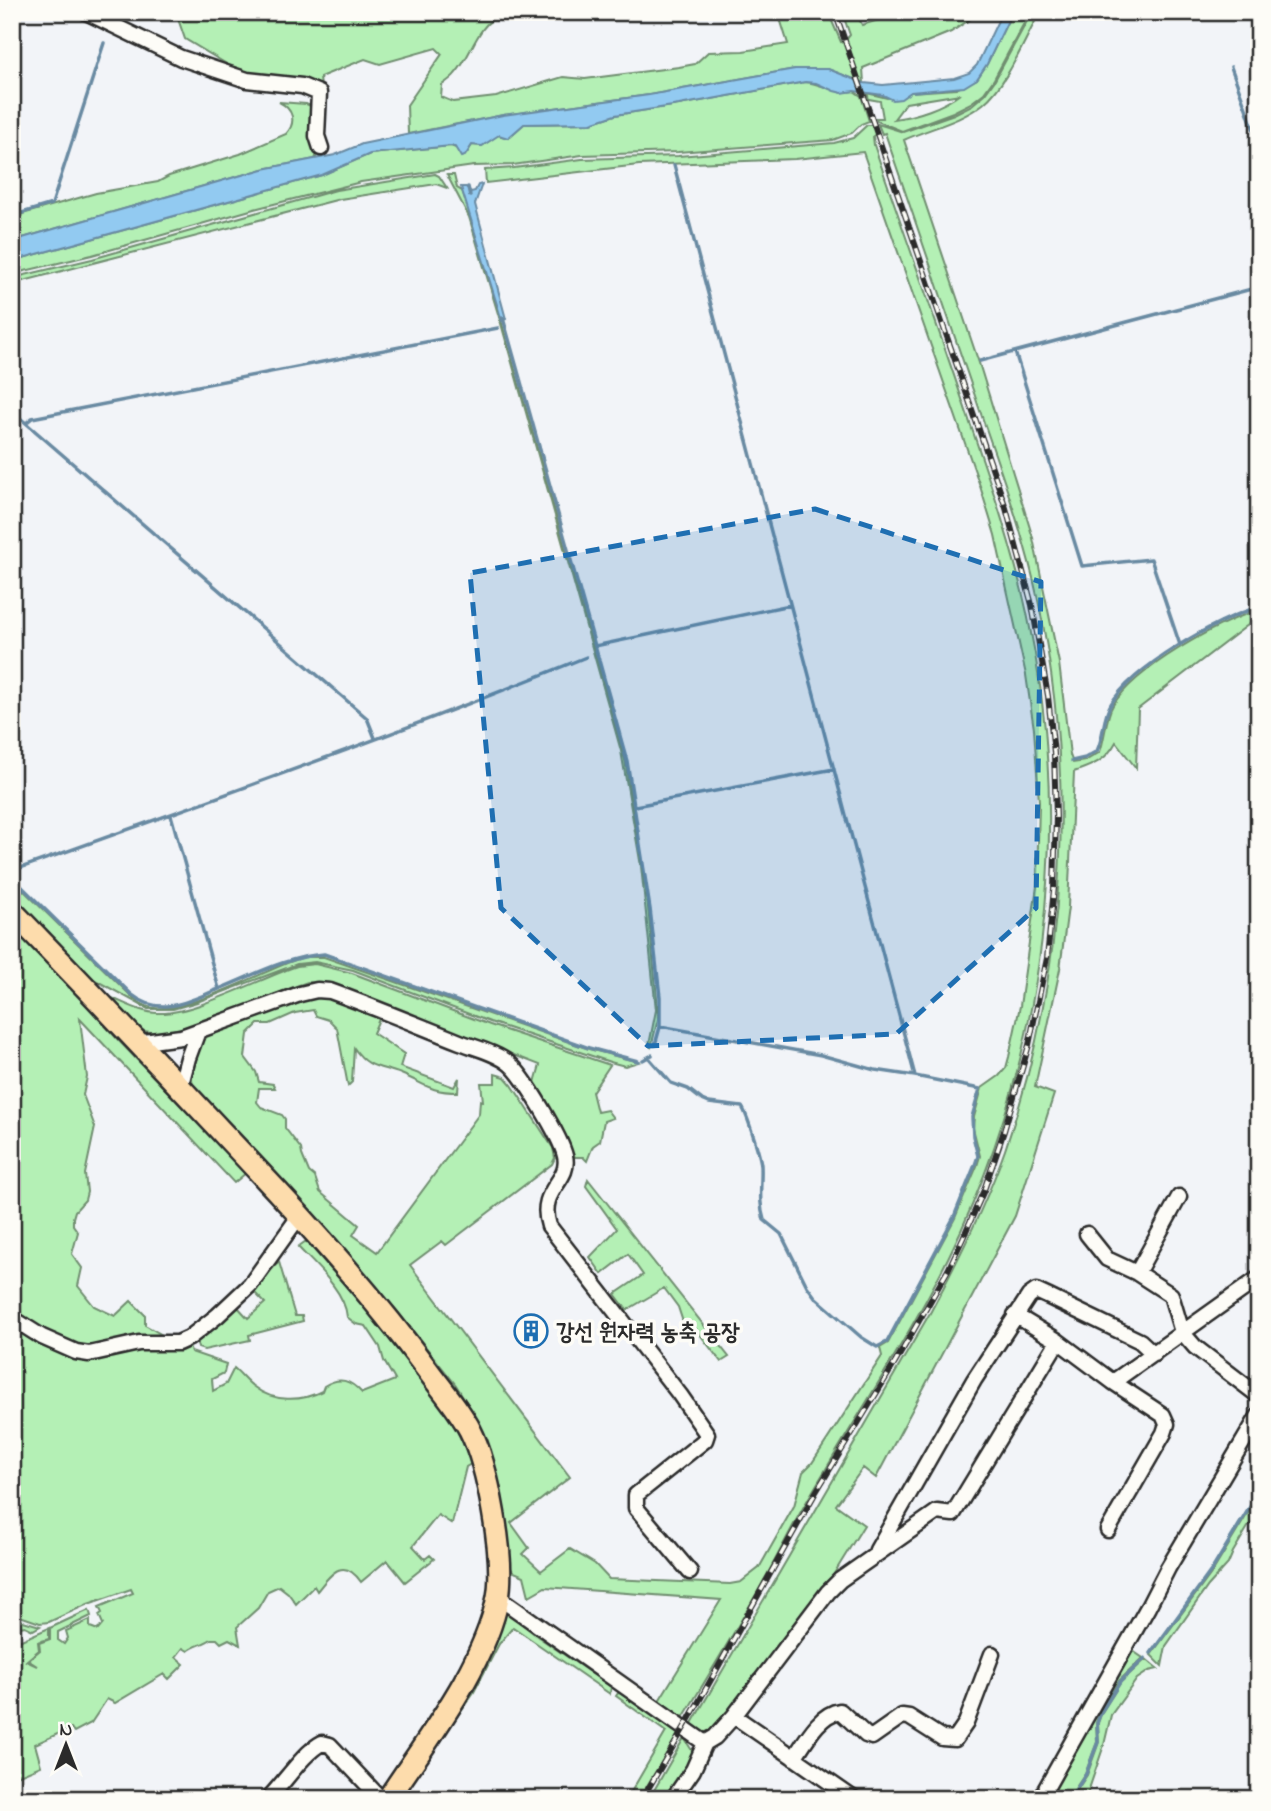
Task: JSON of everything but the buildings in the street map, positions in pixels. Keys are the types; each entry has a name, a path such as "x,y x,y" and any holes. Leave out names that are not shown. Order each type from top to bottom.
{"main road":[{"path":"12,911 300,1215 373,1298 463,1417 472,1434 490,1494 500,1573 498,1597 471,1670 388,1799"}],"street":[{"path":"86,12 181,58 247,80 302,86 319,93 317,136 321,148"},
{"path":"136,1043 171,1039 300,994 330,990 510,1064 531,1093 560,1143 566,1159 562,1175 545,1208 549,1226 707,1434 705,1440 636,1495 635,1502 636,1508 691,1572"},
{"path":"180,1088 198,1031"},
{"path":"1137,1273 1179,1198"},
{"path":"12,1318 42,1337 76,1352 89,1354 123,1345 154,1341 178,1343 189,1338 217,1316 250,1285 300,1215"},
{"path":"1087,1234 1107,1259 1137,1273 1171,1294 1182,1332 1195,1348 1259,1396"},
{"path":"1112,1382 1259,1278"},
{"path":"873,1557 1015,1315 1029,1296 1036,1291 1139,1341 1154,1354"},
{"path":"1015,1315 1058,1341 1112,1382 1163,1415 1167,1424 1108,1530"},
{"path":"673,1799 693,1770 705,1743 715,1737 734,1716 828,1592 840,1580 937,1512 953,1514 1058,1341"},
{"path":"1040,1799 1168,1568 1259,1415"},
{"path":"498,1597 705,1743"},
{"path":"794,1758 813,1731 834,1712 840,1711 866,1735 872,1737 902,1716 909,1717 942,1738 954,1739 967,1723 992,1654"},
{"path":"734,1716 854,1799"},
{"path":"268,1799 313,1748 322,1743 330,1745 380,1799"}],"highlighted area":[{"path":"815,509 1041,582 1036,908 896,1034 648,1046 501,908 470,573"}],"green space":[{"path":"171,12 498,12 500,15 485,26 461,67 442,85 441,97 453,102 496,97 563,77 585,79 679,67 695,64 708,52 743,51 788,44 778,12 828,12 841,42 850,35 842,12 856,12 862,25 905,12 981,12 951,32 863,68 864,83 828,69 795,69 649,95 503,115 408,134 407,105 442,54 436,48 380,64 365,59 320,77 321,88 245,75 185,39 177,16"},
{"path":"1012,12 1030,12 994,79 984,93 971,103 902,131 877,121 876,118 883,118 880,101 869,99 867,93 887,98 911,92 956,89 977,79","holes":["960,94 929,110 894,119 906,103"]},
{"path":"1032,12 1040,12 1008,74 992,96 965,116 904,140 979,363 1033,538 1059,663 1073,763 1085,761 1100,752 1113,705 1124,691 1158,662 1222,625 1259,610 1259,622 1248,625 1138,709 1136,768 1116,742 1103,758 1074,772 1068,907 1060,969 1035,1087 1054,1094 1015,1216 876,1478 863,1468 836,1505 864,1525 827,1585 812,1600 724,1718 712,1729 700,1732 691,1725 930,1313 971,1233 1005,1150 1026,1081 1042,1010 1053,939 1060,866 1061,794 1047,649 1033,578 1013,509 885,133 882,134 878,124 903,132 972,105 985,94 995,80"},
{"path":"805,82 841,91 854,91 861,96 869,121 861,124 852,133 833,140 678,152 582,155 513,165 474,166 361,182 12,274 12,261 322,175 370,154 451,146 467,153 472,145 482,146 498,135 508,138 524,124 591,123 615,115"},
{"path":"279,102 313,107 318,153 315,159 263,169 12,241 12,217 96,193 158,182 169,176 240,154 286,134 292,125 292,116 288,108"},
{"path":"867,125 872,125 876,134 873,136 874,145 994,495 1027,613 1041,694 1048,776 1048,859 1042,942 1028,1024 1008,1104 981,1183 948,1258 913,1324 681,1721 657,1704 721,1600 545,1587 529,1596 524,1576 510,1567 487,1445 473,1413 456,1385 397,1311 308,1210 193,1087 191,1071 196,1050 211,1032 295,1000 328,995 380,1017 373,1033 404,1054 400,1067 454,1087 459,1078 458,1092 434,1089 369,1063 354,1048 352,1082 348,1086 337,1028 329,1020 316,1016 313,1010 295,1013 270,1024 258,1024 248,1034 245,1057 256,1072 259,1082 273,1084 275,1088 259,1088 257,1102 261,1107 282,1115 285,1128 301,1149 320,1192 359,1225 353,1235 377,1252 479,1114 480,1100 483,1101 481,1083 495,1083 495,1074 505,1077 553,1148 555,1158 552,1164 446,1245 442,1241 410,1265 570,1477 511,1523 529,1548 523,1554 541,1571 570,1549 595,1564 609,1579 730,1584 741,1582 759,1568 794,1506 803,1472 812,1463 882,1356 880,1348 888,1343 955,1218 980,1156 973,1128 974,1117 982,1088 1006,1068 1020,1006 1037,886 1039,802 1034,729 1026,675 995,535 980,486 863,152 795,159 639,165 486,183 485,170 582,159 678,156 834,143 853,138"},
{"path":"435,174 447,188 436,184 340,199 12,284 12,278 92,259 336,190"},
{"path":"447,175 454,175 457,188 462,191 472,217 625,760 647,897 657,998 658,1019 651,1047 649,1045 656,1010 641,866 621,751 469,217"},
{"path":"12,879 130,995 150,1007 168,1008 202,999 304,957 324,957 589,1049 638,1062 625,1066 610,1062 490,1022 353,970 315,962 297,964 197,1002 173,1009 148,1009 86,975 12,898"},
{"path":"12,923 120,1042 246,1173 234,1183 80,1019 87,1077 83,1095 95,1127 85,1174 87,1192 73,1218 73,1225 78,1232 72,1254 82,1268 78,1286 94,1306 115,1316 131,1301 145,1315 145,1325 171,1340 76,1348 12,1312"},
{"path":"315,964 352,973 490,1025 610,1065 592,1092 597,1112 607,1110 613,1118 604,1121 600,1141 593,1146 587,1161 583,1157 575,1157 534,1086 540,1065 330,984 308,982 223,1015 156,1032 137,1027 107,996 145,1011 172,1012 208,1002 297,966"},
{"path":"588,1179 729,1357 721,1362 695,1328 683,1322 678,1307 664,1288 627,1310 615,1294 643,1275 628,1254 602,1274 590,1257 617,1229 586,1186"},
{"path":"306,1241 360,1302 449,1413 471,1461 466,1467 452,1524 438,1515 413,1546 425,1559 430,1555 434,1559 405,1582 387,1560 361,1582 348,1570 338,1570 317,1591 314,1586 296,1604 279,1586 268,1591 258,1608 237,1627 240,1645 229,1639 221,1643 217,1639 211,1639 188,1651 183,1648 176,1657 184,1664 169,1679 164,1674 115,1703 107,1699 91,1723 74,1732 71,1728 35,1744 41,1766 12,1778 13,1622 20,1620 40,1626 33,1630 20,1627 16,1634 19,1641 49,1628 49,1639 38,1642 39,1650 26,1661 37,1666 28,1660 40,1650 39,1643 50,1639 50,1628 89,1610 91,1616 58,1632 58,1640 64,1644 68,1638 66,1631 90,1620 90,1627 98,1630 103,1624 99,1607 133,1593 131,1589 88,1604 49,1622 40,1623 20,1616 12,1618 12,1322 66,1352 187,1342 191,1352 226,1364 224,1373 212,1379 213,1391 226,1384 234,1368 262,1392 287,1399 314,1395 322,1391 324,1386 340,1380 349,1382 362,1393 395,1380 384,1361 380,1347 366,1326 356,1324 347,1317 335,1288 298,1247"},
{"path":"279,1262 295,1316 302,1316 303,1321 249,1335 250,1340 204,1350 198,1348 195,1338 235,1304 248,1318 265,1303 252,1290"},
{"path":"1259,1495 1259,1515 1248,1527 1228,1564 1208,1586 1166,1646 1162,1666 1151,1655 1213,1571"},
{"path":"507,1612 611,1687 610,1694 513,1627 499,1644 474,1692 433,1751 503,1613"},
{"path":"1130,1649 1143,1658 1119,1681 1100,1711 1096,1723 1097,1742 1085,1774 1068,1799 1045,1799"},
{"path":"1146,1659 1158,1669 1137,1679 1111,1715 1088,1792 1081,1799 1071,1799 1087,1775 1099,1742 1098,1723 1102,1712 1121,1682"},
{"path":"618,1693 679,1733 639,1799 627,1799 666,1732 616,1696"},
{"path":"684,1738 693,1752 686,1770 665,1799 649,1799"}],"water":[{"path":"1002,12 1012,12 987,64 977,79 964,87 911,92 901,99 893,100 883,95 854,91 842,93 816,83 805,82 615,115 591,123 524,124 508,138 499,135 482,146 472,145 465,156 461,157 455,147 451,146 370,154 322,175 12,261 12,241 263,169 335,155 362,144 503,115 649,95 795,69 828,69 864,83 883,85 954,78 969,73 977,65"},
{"path":"482,184 475,204 506,319 502,321 461,187 466,187 471,192"}],"waterway":[{"path":"12,216 52,204 104,43"},
{"path":"1231,67 1259,144"},
{"path":"649,1058 671,1083 688,1089 702,1100 742,1107 760,1160 764,1220 781,1234 815,1297 861,1337 877,1347 887,1342 954,1217 975,1165 978,1156 972,1117 980,1089 915,1076 674,165"},
{"path":"468,187 470,196"},
{"path":"980,361 1259,287"},
{"path":"503,318 595,646 790,605"},
{"path":"26,423 32,418 498,328"},
{"path":"1015,352 1082,566 1151,559 1180,645"},
{"path":"12,411 367,718 375,738"},
{"path":"1072,761 1097,751 1111,704 1122,690 1156,660 1221,622 1259,607"},
{"path":"595,646 627,761 650,909 660,997 660,1026 821,1055 875,1070 915,1076"},
{"path":"12,871 372,740 586,657"},
{"path":"635,806 834,769"},
{"path":"171,815 219,989 283,963 324,954 589,1048 638,1061"},
{"path":"12,877 131,994 142,1001 153,1005 175,1005 219,989"},
{"path":"655,1045 660,1027"},
{"path":"643,1060 652,1055"},
{"path":"1151,1653 1213,1568 1259,1492"},
{"path":"1070,1799 1086,1774 1098,1742 1097,1723 1101,1712 1120,1682 1145,1658"}],"railway":[{"path":"642,1799 816,1492 948,1270 984,1190 1004,1131 1029,1045 1047,958 1054,889 1054,753 1048,696 1032,605 1006,508 835,12"}],"place":[{"name":"강선 원자력 농축 공장","path":"531,1331"}]}
